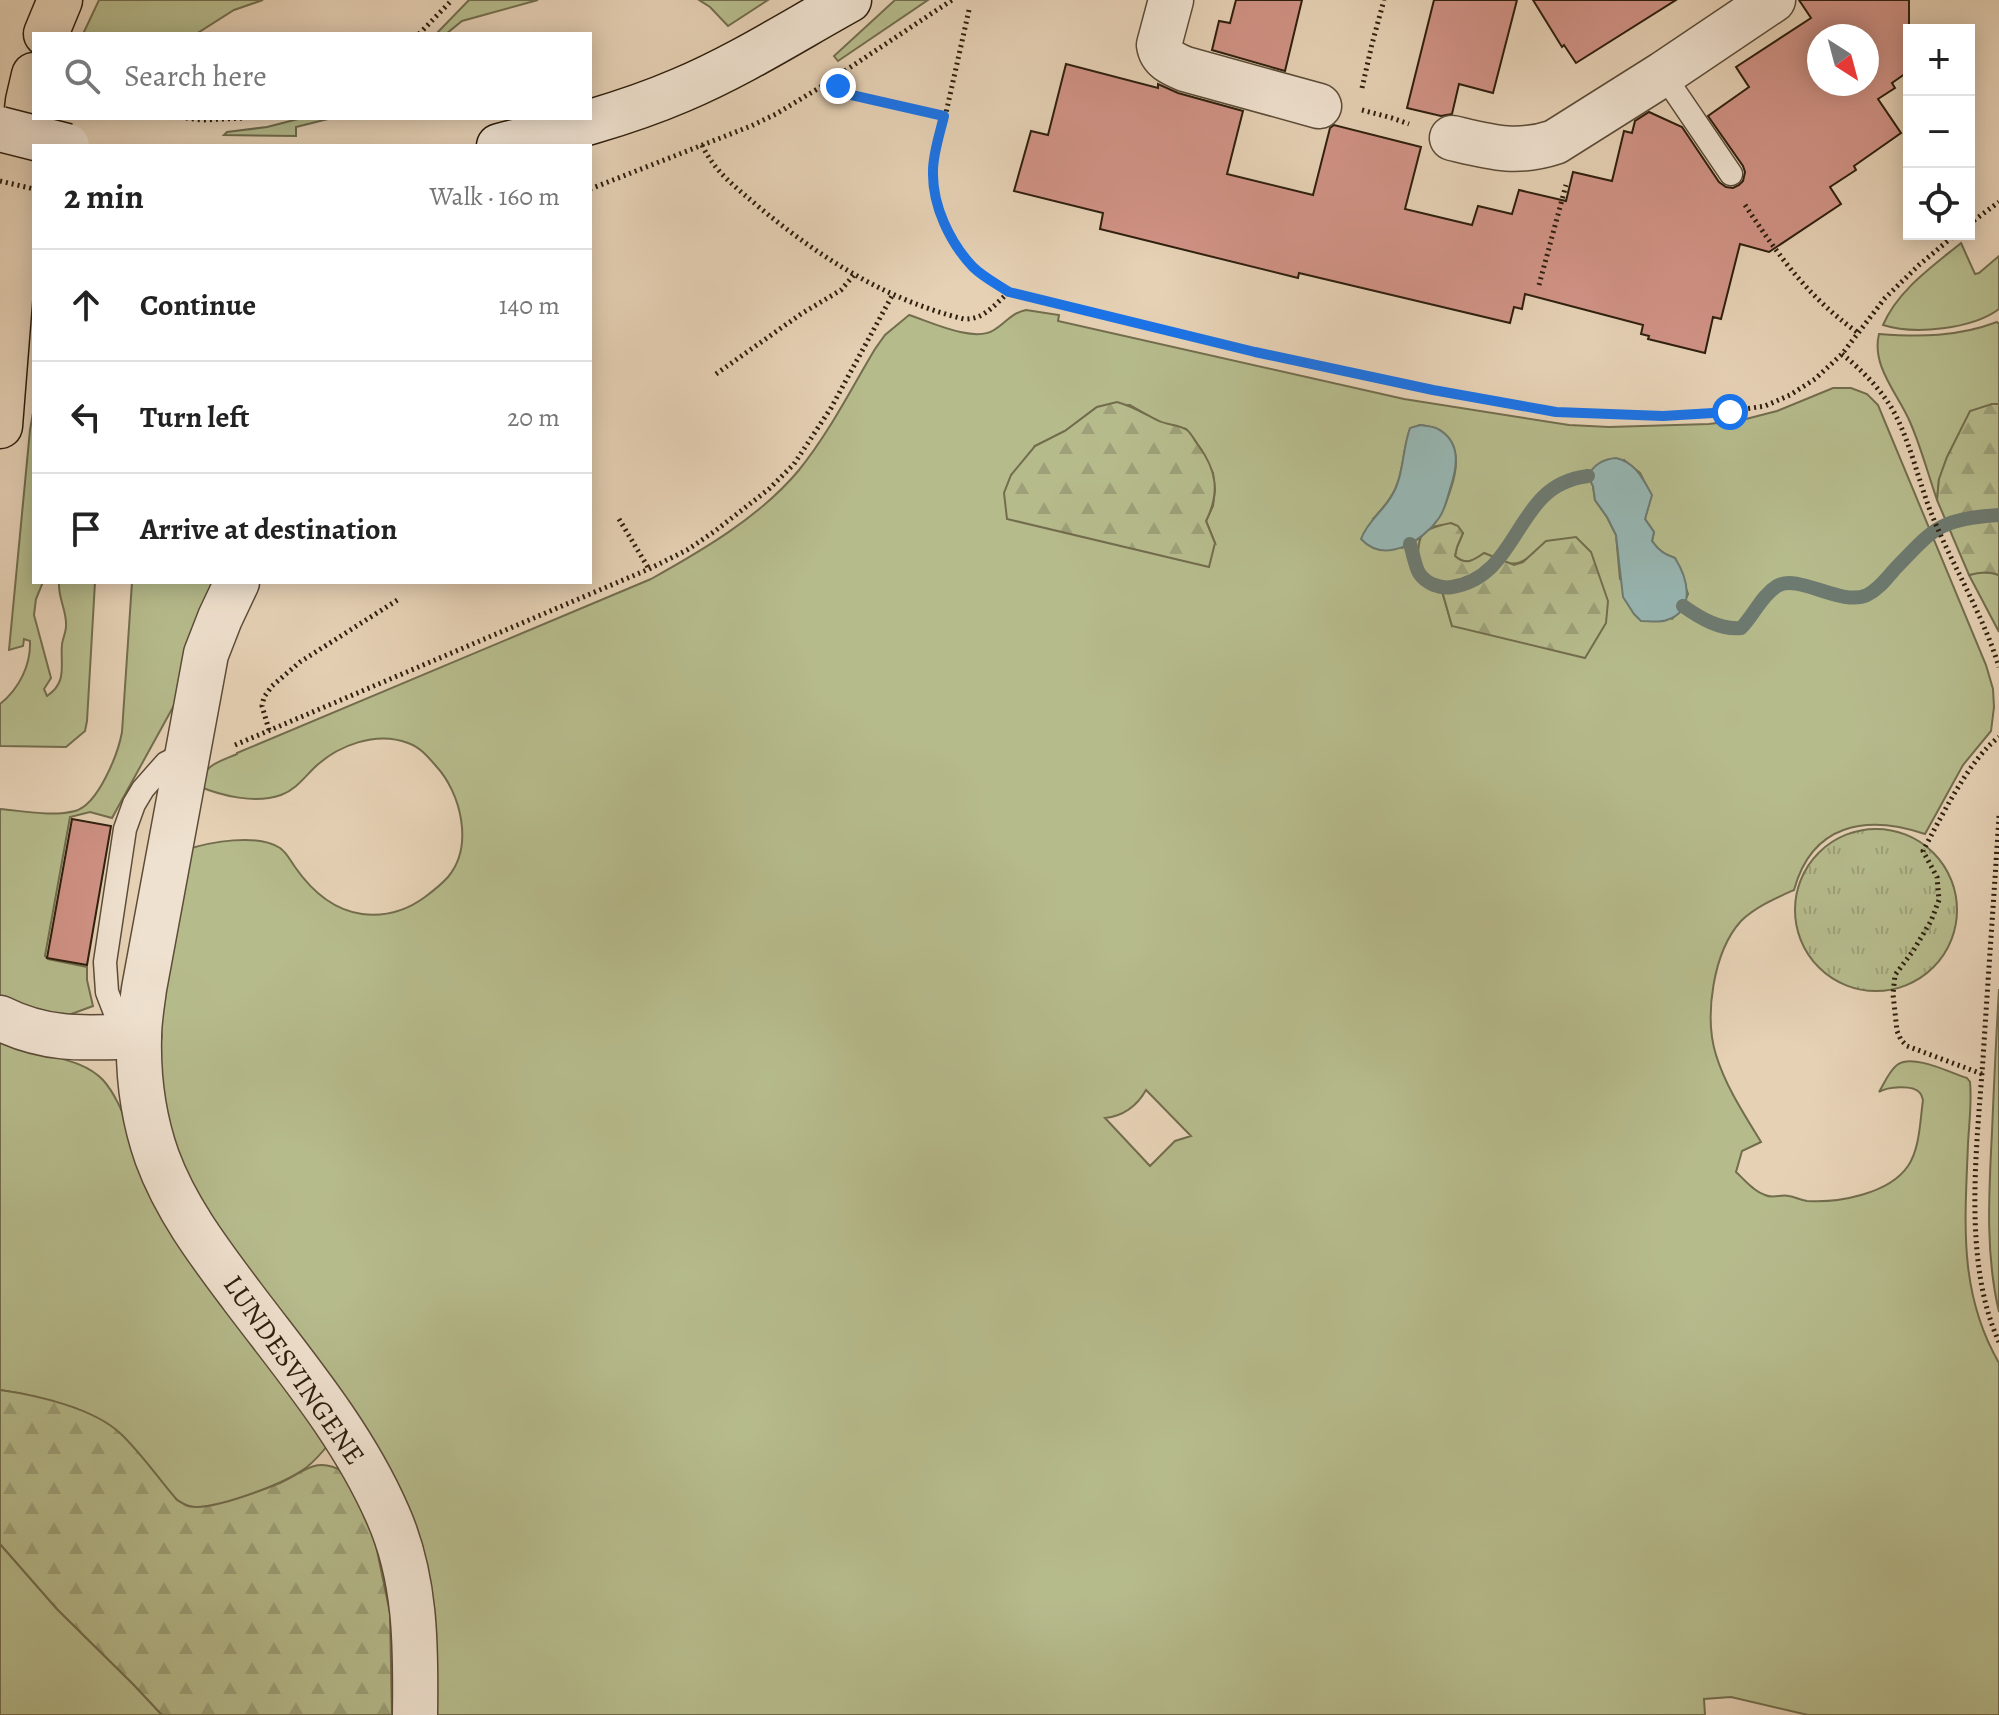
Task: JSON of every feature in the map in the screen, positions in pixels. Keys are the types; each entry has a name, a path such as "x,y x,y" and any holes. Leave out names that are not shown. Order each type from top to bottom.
{"highway":[{"path":"47,32 60,0"},
{"path":"0,426 21,160 32,84"}],"street":[{"path":"507,144 635,108 680,90 744,60 803,16 849,0"},
{"path":"1171,0 1159,45 1165,59 1185,69 1319,106"},
{"path":"1452,138 1511,149 1536,148 1555,142 1773,0"},
{"path":"0,129 59,144"},
{"name":"LUNDESVINGENE","path":"236,584 206,654 144,989 131,1036 147,1119 157,1156 174,1196 200,1241 340,1428 387,1513 401,1550 410,1588 415,1631 415,1715"},
{"path":"0,1018 21,1028 49,1035 74,1038 131,1036"}],"lane":[{"path":"1663,74 1731,174"}],"path":[{"path":"421,32 452,0"},
{"path":"592,188 776,114 952,0"},
{"path":"1384,0 1358,110 1452,138"},
{"path":"969,10 933,171 939,208 958,249 975,269 1009,292 1255,352 1433,390 1556,412 1663,416 1748,410 1790,395 1815,379 1842,354 1885,298 1949,240"},
{"path":"833,79 847,94 944,116"},
{"path":"1539,285 1578,128"},
{"path":"702,145 722,176 789,231 819,254 876,287 954,317 975,319 1009,292"},
{"path":"1731,174 1738,194 1798,280 1832,314 1857,332"},
{"path":"0,181 32,189"},
{"path":"1975,220 1999,202"},
{"path":"716,374 841,290 854,275"},
{"path":"186,753 216,752 269,731 687,550 740,513 794,464 831,408 893,294"},
{"path":"1842,354 1859,367 1897,418 1936,526 1999,667"},
{"path":"619,519 649,569"},
{"path":"269,731 262,706 272,686 300,662 399,599"},
{"path":"1982,1074 1907,1046 1897,1031 1893,994 1895,975 1931,921 1939,900 1937,877 1923,851 1977,761 1990,743 1999,737"},
{"path":"1999,816 1975,1175 1977,1245 1989,1314 1999,1342"}],"green space":[{"path":"99,0 263,0 234,10 199,32 84,32"},
{"path":"469,0 538,0 462,21 448,32 438,32"},
{"path":"699,0 768,0 728,26"},
{"path":"895,0 928,0 838,61 834,56"},
{"path":"294,120 324,120 296,127 296,136 224,135 227,132"},
{"path":"1961,243 1975,274 1999,256 1999,309 1974,321 1943,328 1911,330 1883,325 1907,290"},
{"path":"1021,311 1059,315 1058,321 1404,399 1569,425 1609,427 1742,420 1777,411 1833,388 1851,388 1867,394 1878,405 1986,665 1993,689 1991,731 1963,765 1925,834 1882,825 1844,830 1828,838 1814,851 1802,868 1794,890 1759,907 1741,921 1731,934 1718,967 1711,1004 1712,1039 1725,1078 1761,1142 1742,1151 1736,1172 1753,1188 1774,1197 1786,1196 1807,1201 1848,1198 1876,1190 1899,1176 1915,1151 1923,1100 1920,1093 1912,1088 1879,1092 1897,1065 1912,1061 1922,1063 1967,1078 1970,1082 1967,1256 1976,1310 1999,1363 1999,1715 1808,1715 1731,1697 1704,1699 1705,1715 434,1715 435,1632 193,1197 163,1117 157,1034 185,850 233,840 270,843 282,850 308,883 332,903 351,912 387,914 418,902 448,877 461,850 458,805 445,777 424,753 408,743 383,739 358,742 334,753 291,790 271,798 239,798 198,786 208,769 237,753 651,579 711,544 767,502 799,470 830,426 875,349 885,335 909,315 952,330 975,334 994,330","holes":["1130,405 1161,423 1186,429 1213,473 1213,506 1206,521 1215,543 1035,446 1065,431 1097,407","1420,425 1437,429 1446,435 1454,449 1456,464 1451,488 1441,514 1430,527 1451,524 1463,533 1455,556 1466,561 1484,553 1515,564 1533,554 1452,626 1440,584 1426,577 1417,566 1420,538 1402,548 1373,519 1395,490 1410,429","1624,460 1640,473 1651,495 1645,519 1654,532 1652,541 1662,552 1675,558 1688,594 1672,619 1620,579 1616,535 1595,500 1588,476","1146,1090 1191,1136 1175,1141 1150,1166 1105,1118 1124,1112"]},
{"path":"1997,322 1999,404 1992,404 1939,479 1937,500 1910,422 1882,369 1879,334 1938,335"},
{"path":"1117,402 1160,422 1187,430 1204,454 1213,473 1215,491 1206,521 1215,543 1209,567 1007,519 1004,493 1011,475 1035,446 1065,431 1097,407"},
{"path":"1999,404 1999,575 1984,572 1969,575 1937,500 1939,479 1970,411"},
{"path":"32,418 32,584 42,584 34,615 51,678 44,689 47,696 58,685 62,673 66,620 59,584 95,584 87,721 85,731 66,747 0,746 0,704 22,676 30,650 30,641 24,639 23,646 9,650"},
{"path":"1451,523 1463,533 1455,556 1463,561 1473,560 1484,553 1514,565 1523,562 1546,541 1576,537 1591,552 1608,601 1606,623 1585,658 1452,626 1440,584 1426,577 1417,566 1422,535 1431,528"},
{"path":"1979,572 1999,575 1999,632 1969,575"},
{"path":"132,584 214,584 183,689 112,818 90,812 70,817 45,956 87,967 93,1006 66,1016 25,1010 0,996 0,809 47,814 66,813 83,807 99,789 122,732"},
{"path":"1876,829 1907,835 1933,853 1951,879 1957,910 1951,941 1933,967 1907,985 1876,991 1845,985 1819,967 1801,941 1795,910 1801,879 1819,853 1845,835"},
{"path":"1999,989 1999,1312 1989,1222"},
{"path":"0,1038 87,1068 109,1088 139,1152 333,1439 307,1467 255,1493 211,1506 191,1507 177,1500 103,1422 75,1408 0,1390"},
{"path":"0,1390 64,1404 110,1425 136,1449 177,1500 188,1506 208,1506 234,1500 317,1465 344,1472 373,1531 390,1613 392,1715 162,1715 57,1609 0,1544"},
{"path":"0,1544 57,1609 162,1715 0,1715"}],"water":[{"path":"1420,425 1446,434 1454,448 1454,473 1444,508 1432,527 1414,542 1392,550 1371,547 1361,539 1395,489 1410,428"},
{"path":"1616,458 1638,472 1652,495 1645,519 1654,532 1652,541 1662,552 1675,558 1686,583 1683,609 1667,620 1641,621 1623,597 1616,535 1595,500 1588,476 1599,463"}],"building":[{"path":"1236,0 1302,0 1285,71 1212,50 1219,21 1230,23"},
{"path":"1434,0 1517,0 1493,93 1459,84 1452,114 1441,116 1407,108"},
{"path":"1533,0 1676,0 1576,63 1564,45 1562,47"},
{"path":"1799,0 1909,0 1909,24 1903,24 1903,75 1892,83 1895,88 1878,99 1901,133 1830,187 1841,204 1769,252 1740,244 1721,319 1713,317 1705,353 1648,339 1649,336 1641,334 1643,325 1525,294 1522,309 1514,307 1510,323 1299,273 1298,278 1100,229 1103,213 1014,191 1031,131 1048,135 1066,64 1158,88 1158,84 1178,93 1243,111 1227,174 1313,195 1330,128 1334,125 1421,147 1405,209 1472,225 1478,206 1512,214 1519,190 1566,201 1573,172 1612,181 1624,131 1632,133 1635,121 1649,112 1682,127 1719,182 1733,188 1743,181 1743,166 1708,116 1749,87 1736,67 1811,18"},
{"path":"72,819 111,826 87,965 47,958"}],"waterway":[{"path":"1410,544 1419,573 1430,583 1452,587 1469,582 1495,563 1532,509 1548,493 1564,483 1588,476"},
{"path":"1683,606 1718,625 1741,628 1766,595 1786,583 1857,598 1878,587 1919,544 1939,528 1963,519 1999,515"}],"route":[{"path":"838,86 847,94 944,116 933,171 939,208 958,249 975,269 1009,292 1255,352 1433,390 1556,412 1663,416 1730,412"}]}
